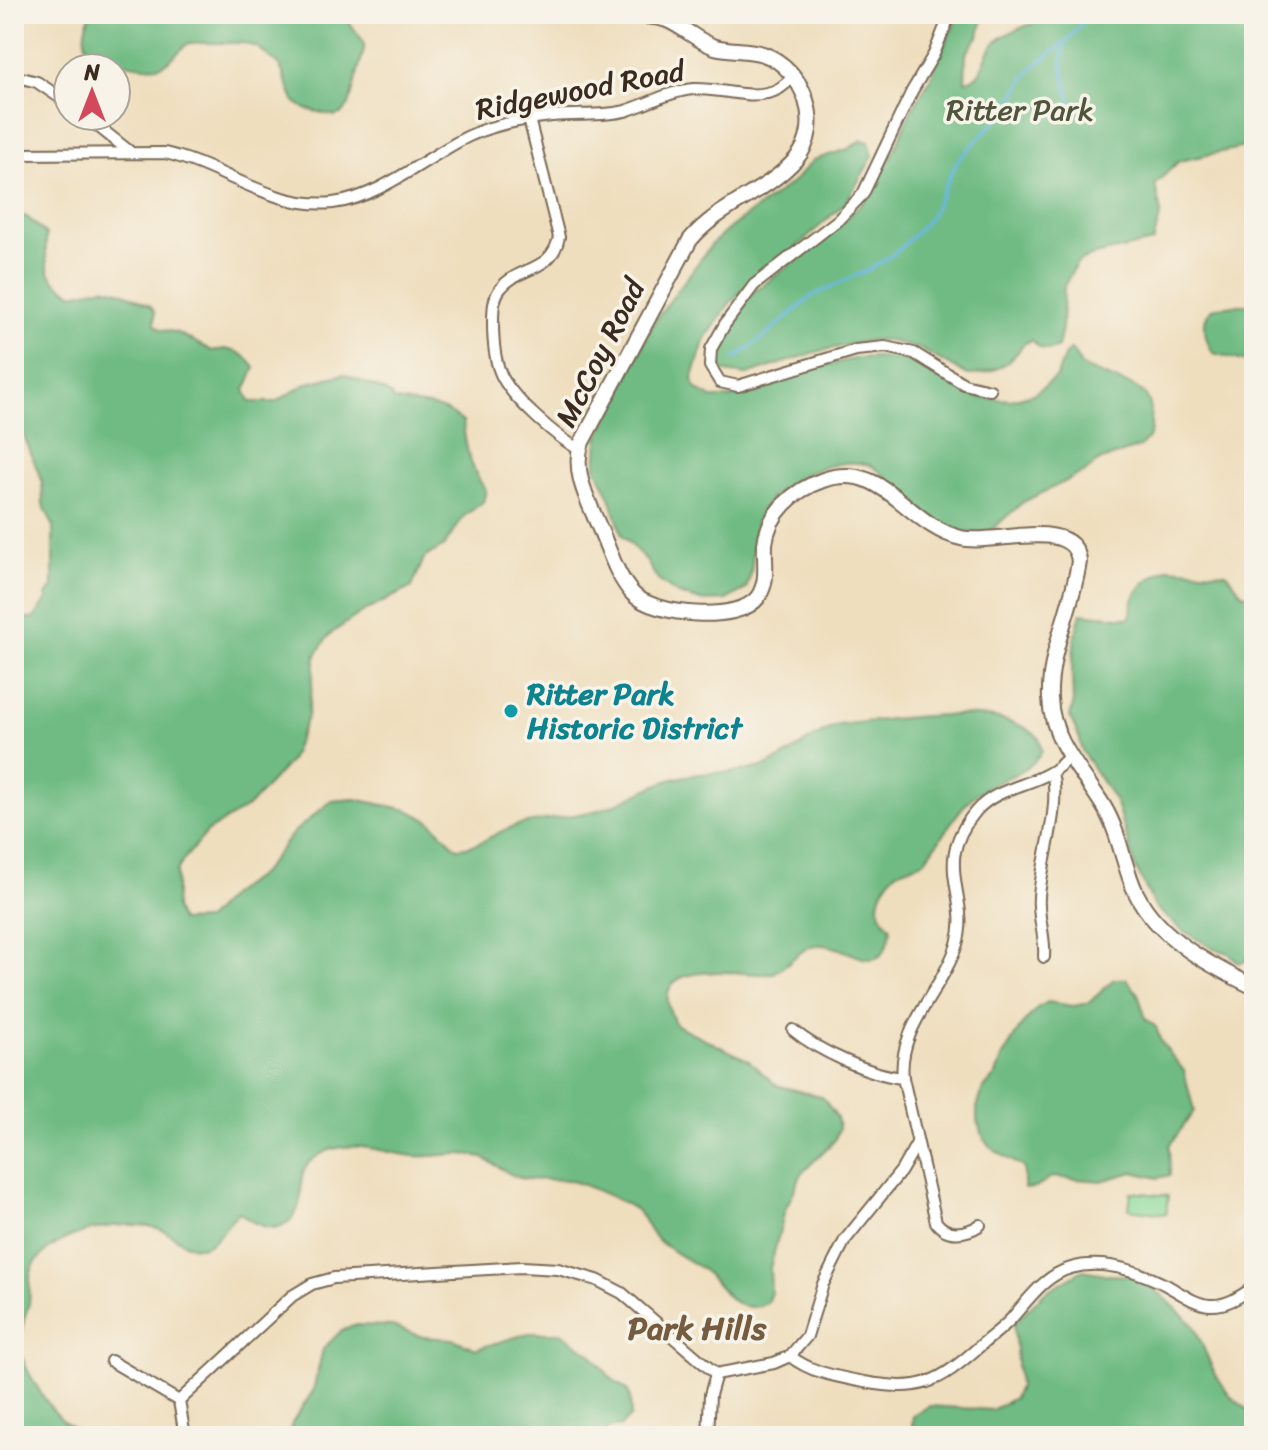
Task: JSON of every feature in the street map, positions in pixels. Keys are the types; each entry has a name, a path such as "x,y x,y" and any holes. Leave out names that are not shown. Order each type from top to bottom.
{"street":[{"name":"McCoy Road","path":"612,14 663,19 713,46 763,54 780,64 792,77 804,95 811,118 805,147 794,161 775,179 708,221 690,240 579,449 582,484 628,587 645,602 667,608 715,614 745,608 764,585 765,542 773,518 801,491 837,476 869,479 927,524 952,536 977,541 1052,535 1070,541 1078,554 1078,570 1053,663 1050,696 1053,721 1069,756 1106,810 1136,892 1156,921 1187,948 1254,987"},
{"path":"950,14 934,54 912,91 883,157 859,199 747,292 711,349 709,362 720,382 738,386 856,350 885,347 914,353 964,384 990,390"},
{"path":"14,76 37,82 52,92"},
{"name":"Ridgewood Road","path":"14,154 155,151 178,156 285,199 334,203 372,191 473,134 529,119 624,111 671,94 696,89 762,94 780,89 792,77"},
{"path":"529,119 559,237 555,250 537,268 507,282 497,294 493,313 494,346 499,370 506,382 551,432 579,449"},
{"path":"105,132 129,151"},
{"path":"980,1225 963,1233 939,1227 917,1143 903,1078 903,1060 909,1037 957,943 959,925 952,863 961,837 975,812 987,801 1052,773 1069,756"},
{"path":"1044,957 1039,894 1056,794 1052,773"},
{"path":"793,1030 821,1049 885,1075 903,1078"},
{"path":"716,1374 774,1363 790,1356 807,1336 823,1284 845,1240 901,1171 917,1143"},
{"path":"790,1356 807,1367 830,1375 870,1383 916,1386 952,1370 1010,1320 1042,1285 1068,1269 1090,1265 1120,1268 1210,1305 1228,1302 1254,1287"},
{"path":"179,1401 292,1296 312,1284 350,1276 473,1269 546,1267 583,1275 609,1285 649,1313 716,1374"},
{"path":"111,1361 179,1401 185,1436"},
{"path":"708,1436 710,1395 716,1374"}],"green space":[{"path":"91,14 343,14 364,42 364,49 349,105 343,113 335,116 306,109 294,101 280,66 257,47 243,43 189,43 164,64 149,66 132,64 132,52 89,51 85,28"},
{"name":"Ritter Park","path":"960,14 984,14 979,35 966,54 965,81 977,75 992,47 1003,37 1031,24 1069,14 1254,14 1254,145 1179,161 1155,184 1161,213 1153,242 1090,256 1077,263 1064,286 1058,347 1050,350 1040,348 1032,340 1023,344 1000,367 968,375 920,349 886,340 871,340 816,352 747,375 726,372 718,366 718,349 728,328 750,295 831,234 865,200 894,151"},
{"path":"862,140 869,142 873,156 846,202 786,257 752,280 730,303 704,341 693,377 698,390 712,398 728,398 772,386 814,368 857,358 878,357 903,359 975,397 1011,400 1033,394 1057,376 1065,354 1071,349 1083,366 1133,386 1147,397 1150,436 1140,447 1099,461 1085,472 1023,502 988,533 964,532 939,521 914,505 869,465 839,464 822,468 790,483 765,505 755,526 751,571 746,589 726,600 701,601 678,594 658,580 645,559 622,535 610,497 596,468 598,439 654,322 712,244 793,182 813,160 848,149"},
{"path":"15,214 27,217 46,234 48,270 64,288 74,294 104,287 123,292 151,306 155,312 155,324 160,329 178,333 212,351 225,349 247,358 255,368 245,390 250,402 275,402 308,383 344,374 380,389 391,395 393,400 437,408 454,415 463,422 469,458 486,490 483,502 464,516 444,546 424,558 412,587 359,614 329,635 316,655 308,715 290,761 249,806 208,831 177,871 175,909 180,921 206,920 231,894 262,873 293,833 331,801 355,799 408,810 430,821 457,848 474,845 518,825 602,809 675,778 765,766 839,725 972,715 1021,726 1039,738 1042,751 1036,760 1020,772 975,795 925,860 898,871 889,879 879,906 891,928 880,956 871,959 824,945 812,946 771,974 696,974 680,978 670,988 668,1003 676,1025 748,1060 776,1085 822,1097 837,1117 839,1129 835,1140 802,1173 785,1210 770,1268 771,1292 767,1303 755,1307 736,1303 699,1267 659,1241 637,1211 581,1184 517,1177 485,1159 471,1155 414,1156 342,1147 319,1155 308,1164 303,1172 298,1208 286,1224 279,1227 254,1223 239,1212 214,1240 198,1247 186,1244 160,1229 128,1225 109,1227 72,1236 42,1255 30,1276 29,1303 20,1335 20,1350 32,1378 52,1409 85,1436 14,1436 14,619 34,618 53,587 53,525 43,504 42,481 14,411"},
{"path":"1254,305 1254,364 1213,353 1208,342 1205,328 1207,316 1217,307"},
{"path":"1169,568 1226,573 1243,594 1254,594 1254,953 1246,961 1238,963 1229,953 1213,948 1182,930 1155,907 1136,868 1115,801 1082,751 1070,717 1075,635 1081,613 1128,618 1137,592 1154,576"},
{"path":"1114,979 1126,979 1138,994 1146,1019 1156,1027 1161,1042 1184,1071 1194,1111 1169,1146 1170,1175 1158,1178 1133,1172 1101,1181 1051,1177 1036,1188 1024,1189 1024,1168 985,1141 977,1121 983,1089 996,1075 1021,1026 1037,1008 1048,1002 1073,1006 1089,1003"},
{"path":"1131,1192 1168,1196 1166,1214 1129,1209"},
{"path":"1083,1270 1135,1276 1162,1295 1194,1326 1214,1372 1229,1395 1254,1415 1254,1436 911,1436 913,1416 929,1406 992,1410 1014,1398 1019,1387 1016,1321 1045,1292"},
{"path":"353,1325 392,1326 423,1337 453,1339 476,1349 529,1333 561,1333 590,1353 611,1378 627,1390 631,1416 621,1426 610,1428 603,1436 290,1436 292,1423 313,1391 323,1349 341,1331"}],"waterway":[{"path":"735,358 812,296 872,268 898,251 929,219 958,160 1006,110 1029,71 1095,14"},
{"path":"1065,45 1063,67 1071,103"}],"place":[{"name":"Ritter Park Historic District","path":"511,711"}],"district":[{"name":"Park Hills","path":"697,1328"}]}
